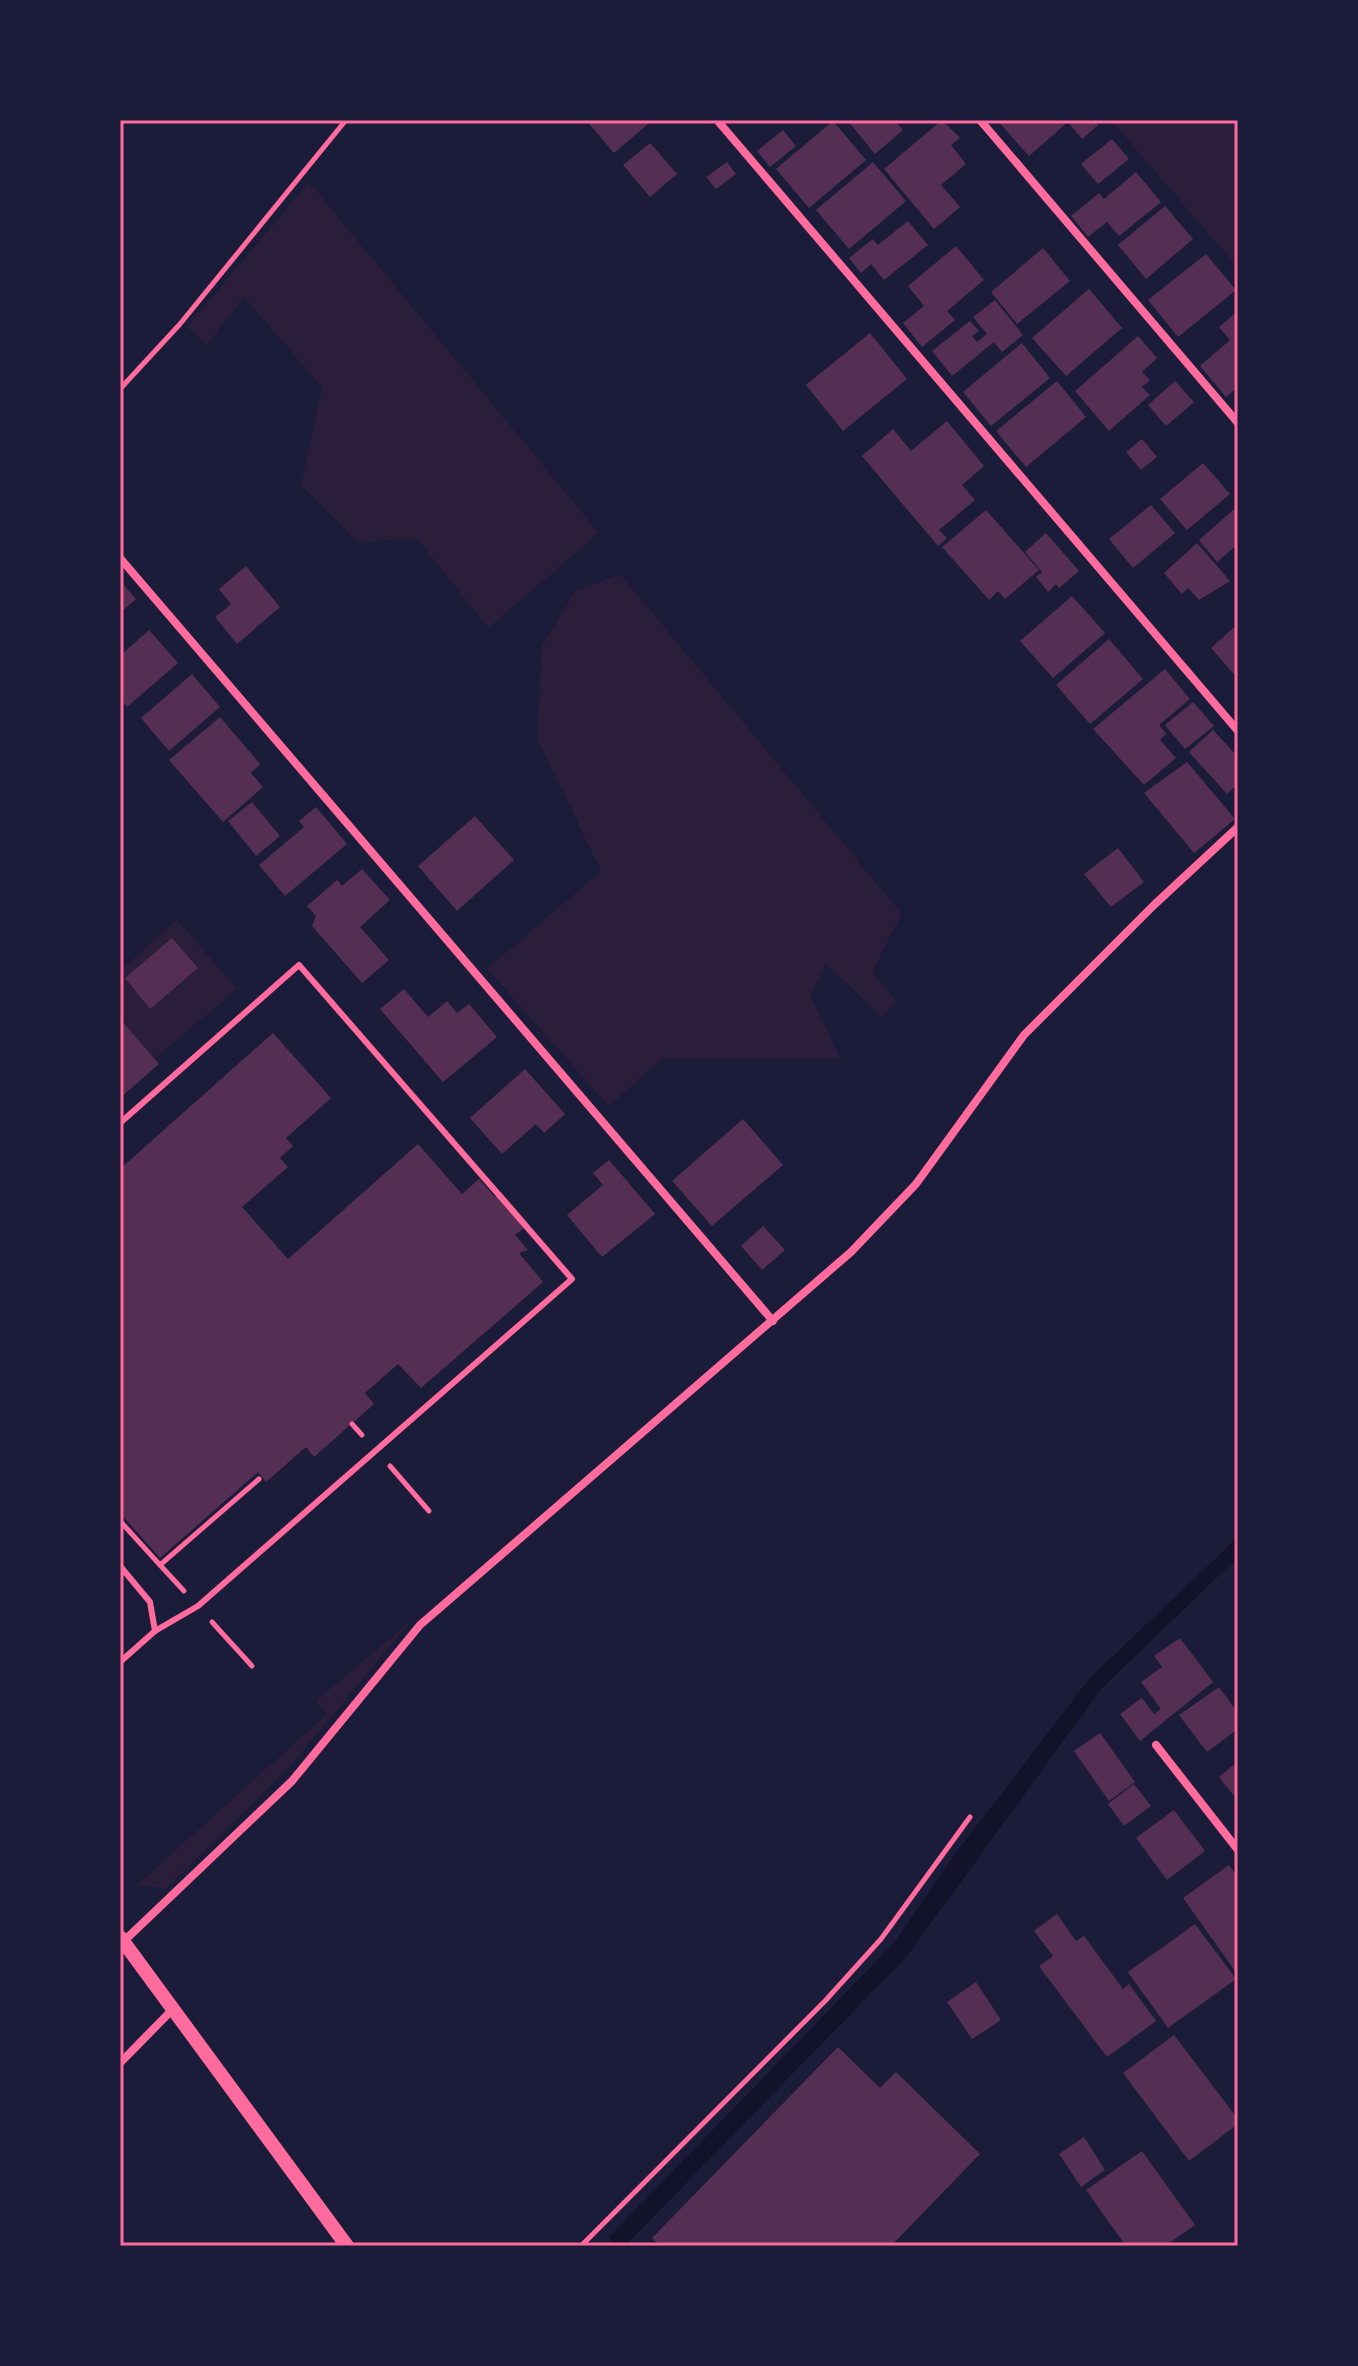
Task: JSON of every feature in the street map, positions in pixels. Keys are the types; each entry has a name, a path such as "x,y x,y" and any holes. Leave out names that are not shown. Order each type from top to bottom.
{"street":[{"path":"717,120 1238,731"},
{"path":"980,120 1238,423"},
{"path":"120,558 773,1321"},
{"path":"347,2246 122,1939 292,1781 420,1625 851,1252 916,1184 1024,1035 1154,905 1238,827"},
{"path":"1156,1745 1238,1850"},
{"path":"120,2063 173,2009"}],"lane":[{"path":"120,1123 299,965 572,1279 198,1606 155,1631 120,1662"},
{"path":"120,1566 150,1602 155,1631"}],"path":[{"path":"120,389 180,324 346,120"},
{"path":"120,1521 160,1565 259,1479"},
{"path":"581,2246 825,2001 881,1939 970,1817"}],"shaded area":[{"path":"1111,120 1238,120 1238,268"},
{"path":"309,182 599,533 488,628 417,539 357,542 301,485 322,387 244,297 207,345 187,327"},
{"path":"620,574 902,914 872,972 896,1001 882,1017 826,964 810,995 840,1058 663,1058 609,1106 487,969 601,871 537,738 542,645 575,592"},
{"path":"177,920 237,989 154,1059 120,1019 120,971"},
{"path":"1238,1537 1238,1557 1101,1689 907,1956 625,2246 616,2246 609,2237 894,1943 953,1857 1090,1678"},
{"path":"412,1620 285,1772 166,1888 137,1885 327,1714 316,1701"}],"building":[{"path":"586,120 645,120 648,124 614,153"},
{"path":"847,120 894,120 903,130 875,154"},
{"path":"942,120 960,138 951,145 966,164 941,185 960,207 934,229 884,169"},
{"path":"997,120 1094,120 1098,125 1082,139 1068,122 1029,156"},
{"path":"833,121 866,160 809,208 776,169"},
{"path":"783,130 796,146 770,167 757,151"},
{"path":"1112,139 1129,159 1098,184 1081,164"},
{"path":"650,143 677,174 650,197 623,165"},
{"path":"727,162 736,174 716,189 706,177"},
{"path":"873,162 906,201 849,249 816,210"},
{"path":"1136,172 1161,202 1119,236 1107,222 1088,237 1071,216 1099,193 1104,199"},
{"path":"1165,206 1193,239 1146,279 1118,245"},
{"path":"908,221 928,245 884,280 871,264 861,273 849,258 873,239 878,245"},
{"path":"956,246 984,280 947,311 955,320 922,347 903,323 924,306 908,286"},
{"path":"1043,248 1070,281 1017,324 991,292"},
{"path":"1206,254 1236,290 1178,337 1148,300"},
{"path":"1089,289 1122,328 1066,376 1032,338"},
{"path":"995,300 1023,335 1002,352 994,342 952,376 932,351 970,321 979,331 972,336 977,342 987,334 973,317"},
{"path":"1238,311 1238,387 1226,397 1200,366 1230,340 1219,327"},
{"path":"870,333 907,379 843,431 806,385"},
{"path":"1138,336 1157,358 1142,372 1150,380 1142,387 1150,395 1109,431 1075,391"},
{"path":"1022,343 1050,378 991,426 963,392"},
{"path":"1057,381 1086,417 1026,467 996,431"},
{"path":"1175,381 1194,402 1166,426 1148,405"},
{"path":"947,421 984,466 962,485 975,500 939,530 947,538 938,546 862,456 893,429 911,451"},
{"path":"1142,439 1157,457 1141,470 1126,452"},
{"path":"1203,463 1230,494 1187,530 1160,499"},
{"path":"1151,505 1175,533 1133,568 1109,539"},
{"path":"1238,506 1238,544 1217,562 1199,540"},
{"path":"986,510 1039,570 1005,599 998,591 989,600 942,547"},
{"path":"1046,533 1079,571 1059,588 1056,584 1048,592 1036,577 1042,572 1025,552"},
{"path":"1197,543 1230,581 1199,600 1188,588 1182,594 1164,573"},
{"path":"246,566 280,607 237,644 215,617 231,604 219,589"},
{"path":"120,581 136,599 120,613"},
{"path":"1072,596 1105,633 1053,678 1020,641"},
{"path":"1238,624 1238,679 1211,648"},
{"path":"149,630 178,663 127,707 120,699 120,656"},
{"path":"1109,639 1143,679 1090,724 1056,685"},
{"path":"1165,669 1190,699 1159,725 1166,734 1160,740 1176,758 1144,785 1093,729"},
{"path":"192,674 220,707 169,751 141,718"},
{"path":"1193,702 1214,726 1185,749 1165,725"},
{"path":"220,717 260,764 251,773 263,787 223,822 169,760"},
{"path":"1213,730 1238,757 1238,784 1227,794 1189,752"},
{"path":"1187,762 1235,819 1194,853 1144,793"},
{"path":"252,802 280,836 256,856 228,821"},
{"path":"316,807 347,844 285,896 259,865 304,827 299,821"},
{"path":"475,816 514,860 457,911 418,866"},
{"path":"1118,848 1144,882 1111,907 1084,874"},
{"path":"362,869 390,900 360,927 389,960 362,983 312,926 316,916 307,906 337,880 342,886"},
{"path":"172,938 198,968 150,1009 125,978"},
{"path":"404,989 428,1017 447,1001 457,1013 469,1004 497,1037 443,1082 380,1009"},
{"path":"120,1019 159,1064 120,1098"},
{"path":"273,1033 331,1098 286,1138 293,1146 280,1158 288,1167 242,1207 288,1259 418,1144 462,1194 479,1179 495,1197 501,1192 529,1224 515,1235 528,1250 519,1253 543,1282 421,1388 398,1364 365,1393 374,1404 314,1457 306,1447 266,1482 258,1472 160,1558 120,1513 120,1169"},
{"path":"525,1069 565,1114 544,1133 536,1124 502,1154 470,1118"},
{"path":"743,1119 783,1165 712,1226 672,1181"},
{"path":"609,1160 655,1214 602,1257 567,1215 603,1185 593,1173"},
{"path":"763,1226 785,1250 762,1270 741,1246"},
{"path":"1180,1638 1213,1682 1140,1741 1120,1714 1142,1698 1154,1714 1161,1709 1141,1682 1162,1667 1154,1656"},
{"path":"1219,1687 1238,1713 1238,1729 1207,1752 1179,1715"},
{"path":"1100,1733 1135,1782 1109,1801 1074,1751"},
{"path":"1238,1761 1238,1801 1219,1777"},
{"path":"1134,1784 1151,1806 1124,1826 1108,1804"},
{"path":"1174,1810 1205,1851 1167,1880 1136,1838"},
{"path":"1229,1865 1238,1877 1238,1975 1183,1898"},
{"path":"1057,1914 1076,1941 1084,1936 1123,1989 1129,1984 1156,2021 1107,2057 1039,1966 1053,1956 1034,1931"},
{"path":"1195,1924 1236,1979 1168,2028 1128,1972"},
{"path":"976,1982 1001,2020 972,2039 947,2002"},
{"path":"1174,2035 1238,2119 1238,2124 1189,2161 1123,2073"},
{"path":"838,2047 880,2088 896,2072 980,2154 891,2246 660,2246 652,2238"},
{"path":"1084,2137 1105,2170 1081,2187 1059,2154"},
{"path":"1142,2151 1195,2225 1165,2246 1126,2246 1086,2190"}]}
